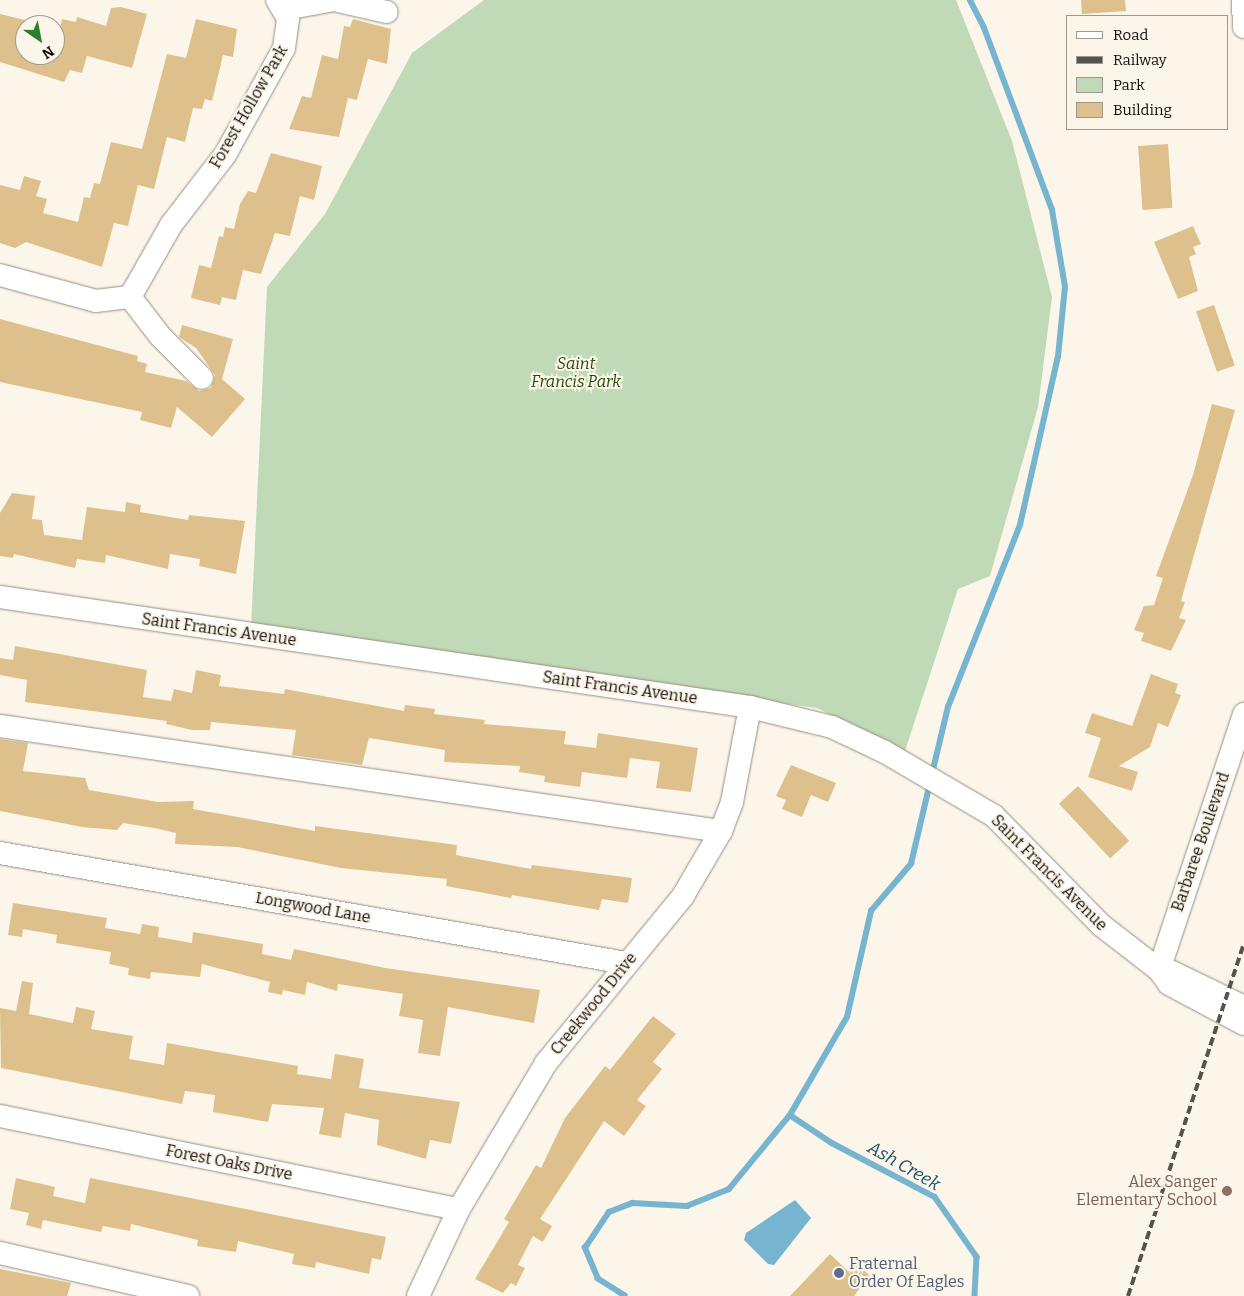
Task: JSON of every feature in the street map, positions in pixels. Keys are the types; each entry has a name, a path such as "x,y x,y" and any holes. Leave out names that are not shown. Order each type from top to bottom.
{"street":[{"path":"281,4 334,0 387,12"},
{"path":"1243,0 1244,28"},
{"name":"Forest Hollow Park","path":"130,297 171,225 225,155 284,48 289,28 281,4"},
{"path":"0,275 96,301 130,297 160,336 202,378"},
{"name":"Saint Francis Avenue","path":"0,598 750,707 832,727 885,752 953,790 994,816 1101,925 1159,970 1169,984 1244,1024"},
{"name":"Creekwood Drive","path":"418,1296 458,1209 546,1063 626,963 684,896 721,831 732,802 750,707"},
{"name":"Barbaree Boulevard","path":"1159,970 1244,714"},
{"path":"0,726 721,831"},
{"name":"Longwood Lane","path":"0,853 626,963"},
{"name":"Saint Francis Avenue","path":"1159,970 1179,973 1244,1007"},
{"name":"Forest Oaks Drive","path":"0,1116 458,1209"},
{"path":"0,1253 188,1296"}],"green space":[{"name":"Saint Francis Park","path":"484,0 956,0 1012,141 1052,297 1038,407 990,576 958,589 905,751 817,708 251,628 267,287 325,214 412,53"}],"water":[{"path":"795,1200 811,1218 774,1265 768,1264 744,1240 746,1233"}],"building":[{"path":"1081,0 1125,0 1126,11 1082,14"},
{"path":"121,7 147,14 132,68 87,56 82,73 70,70 64,82 0,62 0,14 15,18 15,65 65,65 65,20 76,22 77,17 106,26 111,8"},
{"path":"196,19 237,29 233,57 223,55 212,101 205,99 202,109 193,108 185,142 167,137 154,189 138,185 128,226 114,223 102,267 26,242 15,248 0,243 0,185 20,190 24,176 41,181 36,196 47,199 43,213 78,222 84,197 90,198 94,183 100,184 111,142 142,149 167,54 186,58"},
{"path":"353,19 391,29 387,64 368,59 357,100 348,98 339,137 289,129 302,96 311,98 322,55 338,59 344,26 350,27"},
{"path":"1168,144 1172,208 1143,210 1138,146"},
{"path":"271,153 322,166 314,200 300,196 290,236 275,233 261,274 243,270 236,300 222,297 220,305 191,298 199,265 211,268 219,236 223,237 225,227 234,229 240,204 248,191 256,193"},
{"path":"1193,226 1201,244 1193,247 1196,254 1189,257 1198,291 1178,299 1154,242"},
{"path":"1214,305 1235,366 1217,372 1196,311"},
{"path":"0,319 138,356 137,361 147,364 145,372 186,381 199,391 211,388 215,375 196,348 179,337 182,325 233,339 222,379 245,399 212,437 177,407 171,428 140,420 142,412 0,382"},
{"path":"1212,404 1235,410 1181,601 1185,602 1179,618 1186,620 1171,651 1141,641 1144,633 1134,630 1144,606 1154,605 1163,578 1156,576 1193,475"},
{"path":"12,493 35,496 32,519 42,520 44,535 82,540 87,507 125,512 126,502 141,505 140,512 188,520 189,515 245,521 236,574 199,566 200,559 170,554 168,569 106,555 105,563 77,559 75,568 14,554 13,558 0,556 0,513"},
{"path":"15,646 147,670 143,697 171,701 174,689 192,693 196,670 221,675 219,686 284,694 285,689 404,711 405,705 435,709 434,714 485,720 484,724 566,731 564,744 596,748 598,733 698,748 691,792 656,788 660,762 630,758 627,778 582,772 580,787 544,782 545,776 519,772 520,766 444,762 445,750 369,738 362,765 292,755 296,730 211,722 210,730 192,730 166,724 167,721 25,702 27,680 0,675 0,658 13,660"},
{"path":"1151,674 1178,684 1175,693 1181,695 1168,727 1158,723 1150,747 1119,766 1138,772 1132,791 1088,777 1101,738 1085,733 1092,713 1132,726"},
{"path":"0,739 28,743 23,771 85,778 89,790 158,802 194,801 193,809 315,831 315,826 457,845 456,855 531,869 532,865 632,878 628,903 602,899 599,910 512,895 511,898 446,886 447,879 341,868 237,847 175,844 176,833 154,828 123,823 117,830 82,827 0,811"},
{"path":"791,765 836,783 828,802 811,795 802,817 782,809 786,800 776,796"},
{"path":"1078,786 1129,841 1110,859 1059,804"},
{"path":"13,903 107,918 105,928 140,934 142,924 159,927 158,937 192,943 193,932 263,944 262,954 291,960 294,949 385,968 540,990 534,1023 448,1007 440,1056 418,1053 423,1020 399,1016 403,994 338,984 337,991 307,982 305,995 283,990 282,995 268,992 270,982 202,964 200,977 151,972 150,979 128,975 129,968 109,964 111,952 56,943 57,935 23,929 22,937 8,935"},
{"path":"22,981 33,983 29,1014 73,1023 76,1007 95,1011 91,1029 133,1036 129,1059 164,1065 167,1043 298,1066 297,1074 331,1079 335,1054 364,1059 359,1088 460,1102 451,1144 430,1140 426,1159 377,1145 379,1120 345,1113 341,1138 319,1134 324,1108 272,1104 268,1122 213,1112 215,1095 185,1091 182,1104 1,1068 0,1008 16,1011"},
{"path":"653,1016 676,1034 653,1062 662,1069 637,1100 646,1106 624,1136 604,1121 540,1219 552,1226 543,1242 533,1236 518,1265 525,1268 516,1286 511,1283 503,1293 475,1279 509,1222 504,1219 536,1165 541,1168 565,1118 605,1066 610,1070"},
{"path":"16,1178 55,1187 53,1196 85,1203 90,1178 386,1237 381,1260 372,1258 369,1274 316,1262 315,1268 292,1264 294,1254 238,1241 236,1252 197,1246 198,1240 131,1224 130,1231 103,1226 101,1232 43,1220 41,1229 26,1225 29,1213 10,1209"},
{"name":"Fraternal Order Of Eagles","path":"830,1254 848,1271 856,1263 869,1275 854,1296 790,1296"},
{"path":"0,1269 71,1283 67,1296 0,1296"}],"waterway":[{"path":"932,774 948,707 1020,525 1058,357 1065,287 1052,210 984,28 970,0"},
{"path":"625,1296 598,1279 585,1248 609,1212 632,1203 687,1206 729,1189 790,1115 847,1017 871,911 911,864 930,783"},
{"name":"Ash Creek","path":"790,1115 832,1143 935,1197 977,1257 975,1296"}],"railway":[{"path":"1128,1296 1244,943"}],"place":[{"name":"Alex Sanger Elementary School","path":"1227,1191"},
{"name":"Fraternal Order Of Eagles","path":"839,1273"}]}
